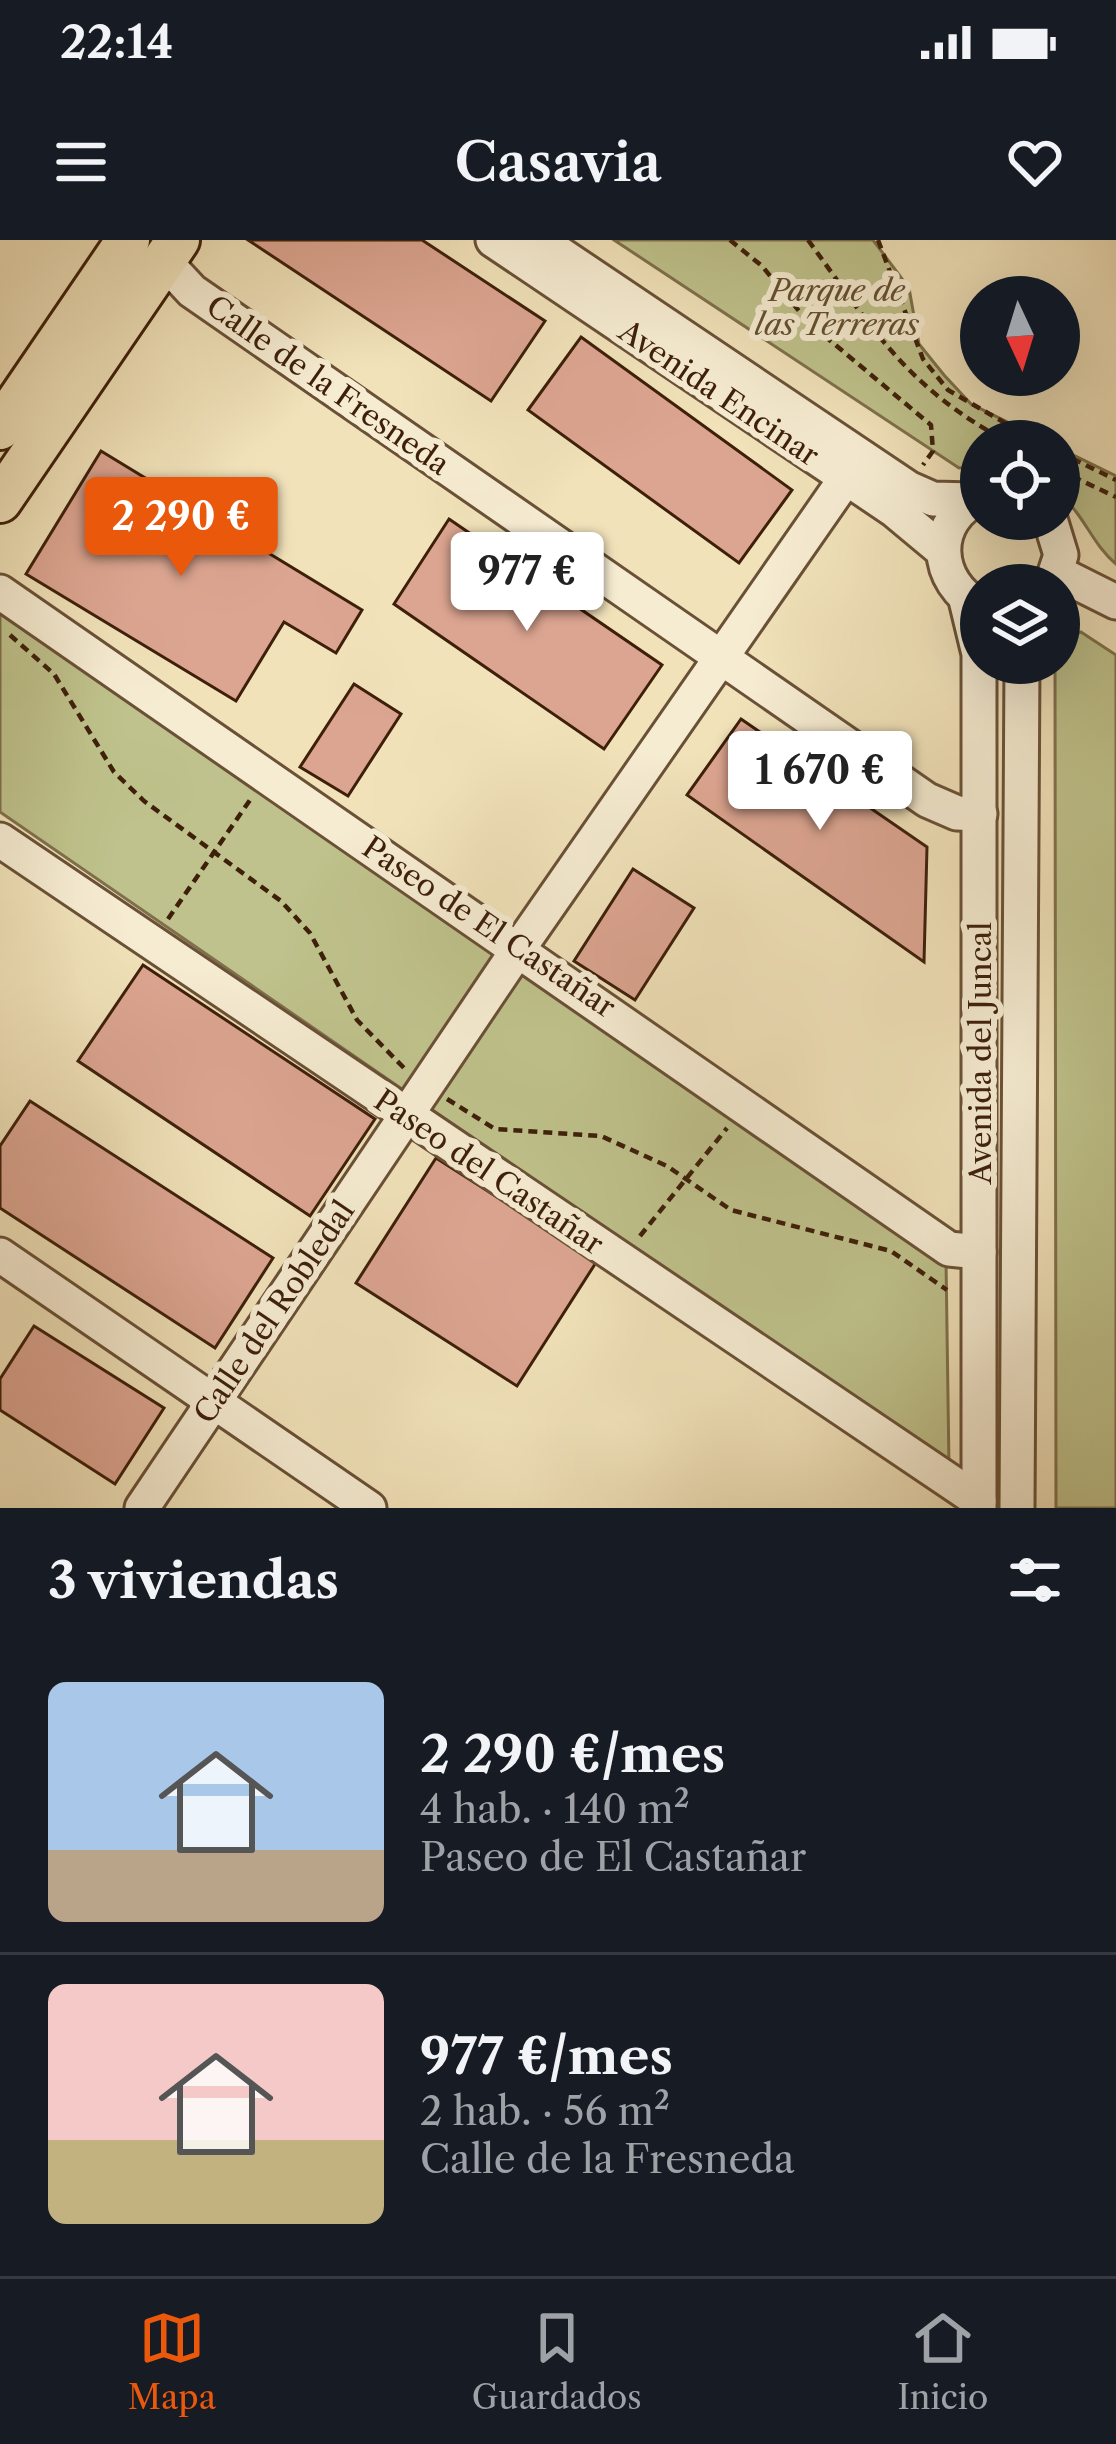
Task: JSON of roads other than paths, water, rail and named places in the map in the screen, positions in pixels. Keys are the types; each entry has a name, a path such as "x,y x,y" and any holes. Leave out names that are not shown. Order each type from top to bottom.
{"main road":[{"path":"0,428 157,247"},
{"path":"0,501 157,247"}],"street":[{"name":"Avenida Encinar","path":"493,240 846,478 942,550"},
{"name":"Avenida Encinar","path":"538,240 908,488 933,499 960,499"},
{"name":"Calle de la Fresneda","path":"157,247 192,291 927,800 957,813 980,814"},
{"name":"Calle del Robledal","path":"142,1508 720,655 846,478"},
{"path":"942,550 960,511"},
{"name":"Avenida del Juncal","path":"942,550 945,569 960,587"},
{"path":"1080,589 1116,602"},
{"name":"Paseo de El Castañar","path":"0,592 950,1249 980,1252"},
{"name":"Avenida del Juncal","path":"979,684 979,1505"},
{"name":"Avenida del Juncal","path":"1017,1508 1022,684"},
{"name":"Paseo del Castañar","path":"0,840 979,1505"},
{"path":"0,1256 369,1508"}],"park label":[{"name":"Parque de las Terreras","path":"837,308"}]}
